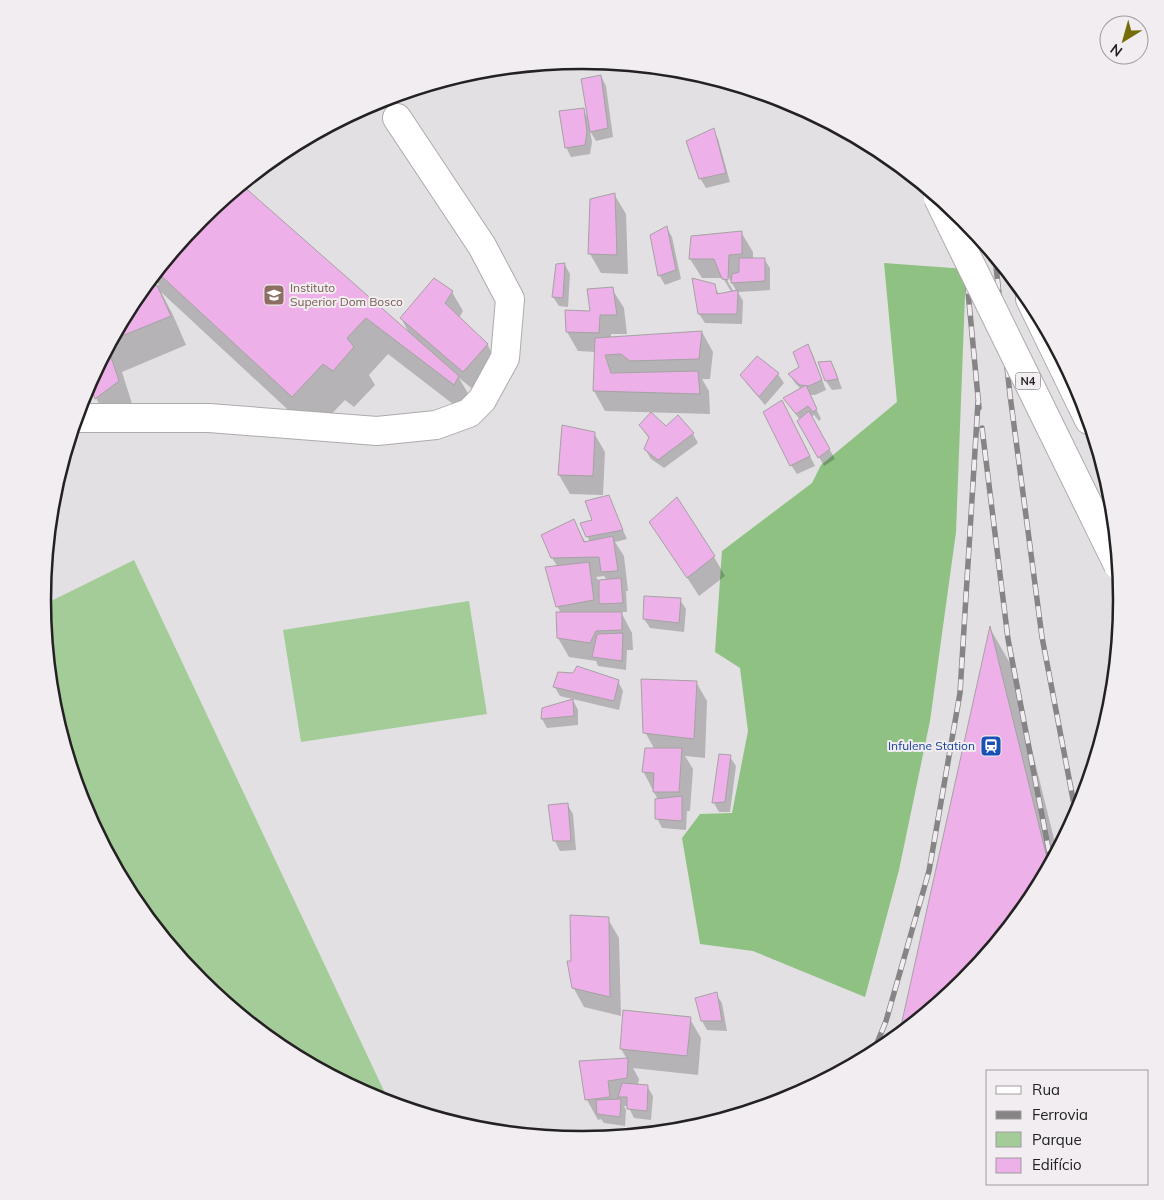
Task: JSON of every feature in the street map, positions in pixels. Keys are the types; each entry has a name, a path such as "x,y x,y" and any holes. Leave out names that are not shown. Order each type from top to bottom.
{"main road":[{"path":"83,418 209,418 377,431 436,425 469,413 482,400 505,358 510,299 482,246 397,118"},
{"name":"N4","path":"946,215 1110,549"}],"green space":[{"path":"884,263 966,269 956,532 930,721 899,870 865,997 753,951 700,944 682,838 700,814 732,813 748,731 740,668 715,652 722,551 812,483 821,465 897,402"},
{"path":"134,560 385,1092 347,1076 317,1060 259,1021 232,999 183,950 141,895 106,835 79,771 61,704 52,635 51,601"},
{"path":"469,601 487,714 301,742 283,630"}],"building":[{"path":"601,75 608,128 590,132 581,79"},
{"path":"584,108 587,132 585,145 565,148 559,111"},
{"path":"714,128 726,173 699,179 686,141"},
{"name":"Instituto Superior Dom Bosco","path":"247,189 459,376 454,385 366,318 347,338 354,347 333,371 323,364 292,397 162,276 207,225"},
{"path":"615,193 617,255 588,254 590,199"},
{"path":"667,226 676,270 658,276 650,235"},
{"path":"742,231 742,254 729,255 728,280 722,279 714,259 689,259 691,236"},
{"path":"739,258 765,258 765,281 731,283 732,274 739,272"},
{"path":"565,263 563,298 552,297 556,264"},
{"path":"434,278 453,291 445,303 488,344 463,372 400,318"},
{"path":"692,278 715,284 717,294 738,290 737,314 698,314"},
{"path":"157,285 171,316 121,336 141,305"},
{"path":"613,287 617,315 600,315 599,333 566,332 565,310 590,311 587,289"},
{"path":"702,331 699,359 630,361 621,354 605,355 611,373 698,371 700,394 593,391 595,338"},
{"path":"808,344 822,380 809,386 800,385 788,374 799,367 793,352"},
{"path":"111,356 119,381 95,399 93,394"},
{"path":"757,356 779,373 759,397 740,375"},
{"path":"831,361 838,379 825,381 818,362"},
{"path":"806,385 817,409 813,412 808,406 796,414 783,398"},
{"path":"782,400 810,456 790,466 763,412"},
{"path":"809,411 830,449 818,458 797,421"},
{"path":"651,412 666,426 678,415 694,433 658,460 644,449 649,437 639,425"},
{"path":"562,425 595,432 593,476 558,475"},
{"path":"609,495 623,530 586,537 580,523 592,520 585,501"},
{"path":"677,497 715,556 687,578 649,522"},
{"path":"574,519 584,542 613,536 618,571 601,572 599,557 551,558 541,535"},
{"path":"589,562 594,600 556,607 545,567"},
{"path":"621,578 623,603 599,604 599,580"},
{"path":"644,596 681,598 679,623 643,619"},
{"path":"556,612 622,612 622,630 596,631 590,643 557,638"},
{"name":"Infulene Station","path":"990,626 1047,856 1023,895 981,950 932,999 902,1023"},
{"path":"623,633 622,661 592,657 597,634"},
{"path":"577,666 619,680 614,701 553,687 558,672 573,673"},
{"path":"641,679 697,681 694,739 643,733"},
{"path":"573,699 574,716 541,719 542,708"},
{"path":"645,748 682,748 679,792 653,792 654,773 642,772"},
{"path":"719,754 731,755 725,802 712,803"},
{"path":"682,796 682,821 655,819 655,799"},
{"path":"568,803 571,841 553,841 548,805"},
{"path":"570,915 609,917 610,997 572,988 567,961 571,961"},
{"path":"717,992 722,1021 701,1021 695,998"},
{"path":"623,1010 691,1017 687,1056 620,1049"},
{"path":"628,1058 627,1078 608,1081 610,1097 585,1100 579,1061"},
{"path":"622,1083 648,1085 647,1111 627,1109 627,1097 618,1097"},
{"path":"621,1099 620,1117 597,1114 596,1100"}],"railway":[{"path":"962,230 979,408"},
{"path":"996,269 1010,395 1042,637 1073,800"},
{"path":"878,1040 886,1021 929,871 960,693 978,402"},
{"path":"982,428 1008,639 1049,852"}],"place":[{"name":"Instituto Superior Dom Bosco","path":"274,295"},
{"name":"Infulene Station","path":"991,746"}]}
